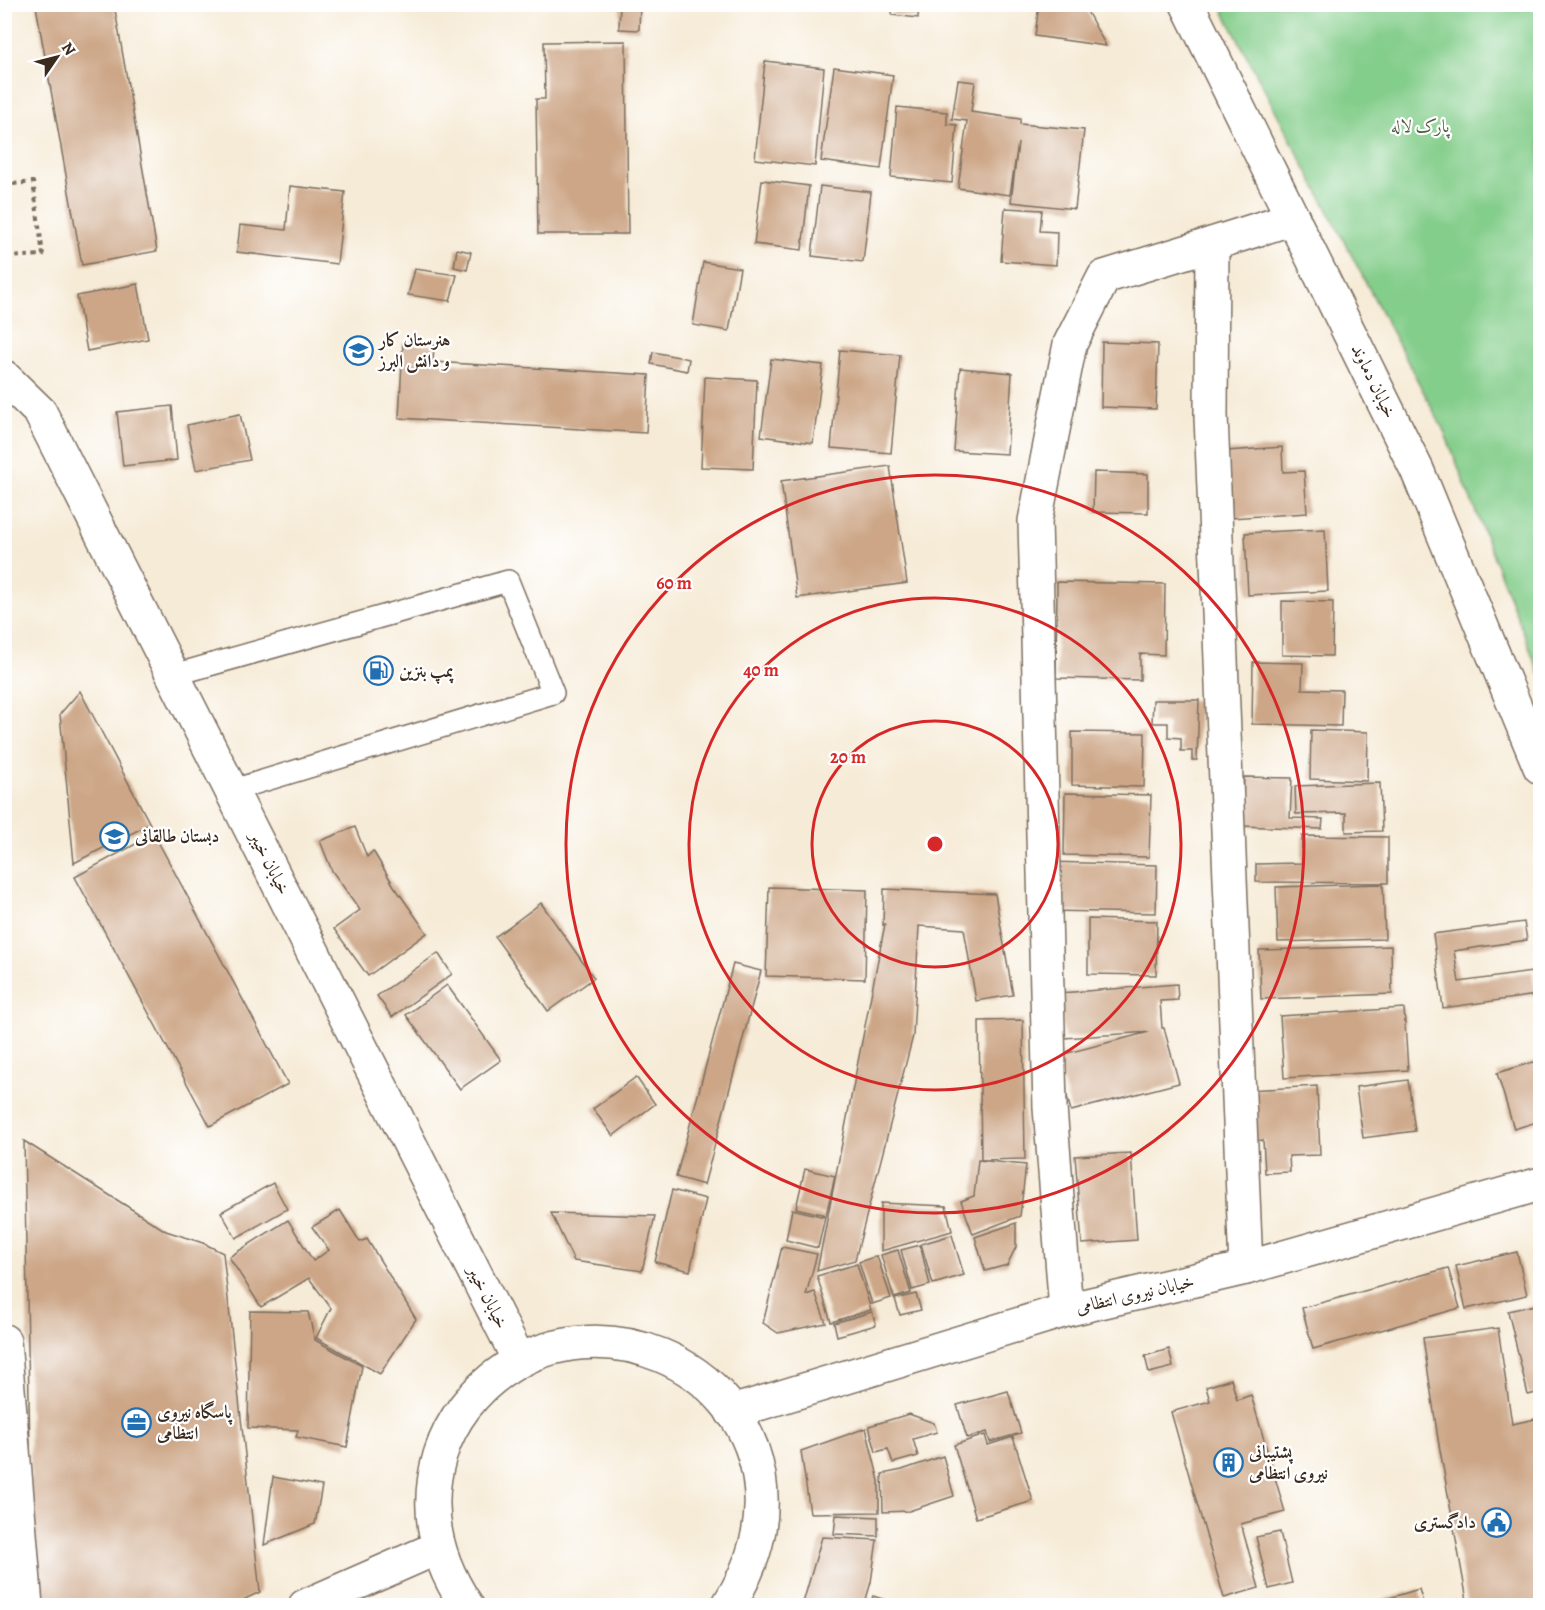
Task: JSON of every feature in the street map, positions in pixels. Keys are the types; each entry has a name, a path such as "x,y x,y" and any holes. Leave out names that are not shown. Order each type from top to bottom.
{"street":[{"name":"خیابان دماوند","path":"1187,4 1418,470 1540,767"},
{"path":"1066,1310 1050,1108 1035,521 1070,344 1104,277 1293,218"},
{"path":"1212,243 1211,416 1246,1268"},
{"name":"خیابان خیبر","path":"4,378 40,412 519,1360"},
{"name":"خیابان نیروی انتظامی","path":"732,1412 1066,1310 1246,1268 1540,1184"},
{"path":"4,1341 26,1605"},
{"path":"467,1605 451,1582 437,1548 432,1511 435,1474 445,1439 464,1408 489,1380 519,1360 557,1345 596,1341 635,1346 672,1359 705,1382 732,1412 749,1443 759,1476 761,1510 757,1545 749,1567 728,1605"},
{"path":"305,1605 437,1548"},
{"path":"4,1589 22,1561"}],"lane":[{"path":"174,675 508,581 553,693 233,790"}],"path":[{"path":"4,185 33,182 43,255 4,257"}],"green space":[{"name":"پارک لاله","path":"1220,5 1540,5 1540,675 1444,431"}],"building":[{"path":"114,4 157,251 82,265 36,6"},
{"path":"620,4 640,4 639,30 619,29"},
{"path":"893,4 919,4 918,18 892,15"},
{"path":"1039,4 1083,4 1106,46 1035,36"},
{"path":"626,41 628,234 538,234 536,99 545,99 544,42"},
{"path":"765,61 824,68 815,166 755,159"},
{"path":"834,67 893,75 881,169 821,161"},
{"path":"958,80 975,82 971,112 1020,119 1020,124 1084,130 1075,209 1011,202 1018,143 1010,195 958,188 967,121 952,119"},
{"path":"897,107 947,112 947,124 957,125 952,183 891,177"},
{"path":"762,180 809,186 802,250 754,244"},
{"path":"290,186 345,192 337,264 237,252 240,225 286,230"},
{"path":"820,186 871,192 863,262 812,256"},
{"path":"1005,208 1042,210 1040,231 1057,232 1056,265 1001,261"},
{"path":"457,249 471,252 467,270 454,267"},
{"path":"703,262 740,268 729,331 693,325"},
{"path":"415,269 457,275 450,301 408,295"},
{"path":"138,284 148,339 87,351 77,296"},
{"path":"1102,342 1158,344 1156,409 1101,407"},
{"path":"403,343 434,345 433,362 649,375 646,433 399,418"},
{"path":"840,350 900,355 891,453 831,448"},
{"path":"653,352 689,359 687,371 651,364"},
{"path":"771,359 823,365 813,443 761,436"},
{"path":"960,368 1012,373 1007,454 954,451"},
{"path":"705,377 757,380 753,469 701,467"},
{"path":"172,406 177,460 123,466 117,412"},
{"path":"240,414 250,460 196,470 187,425"},
{"path":"1282,447 1283,472 1304,471 1307,513 1231,518 1227,451"},
{"path":"890,466 907,583 797,598 781,481"},
{"path":"1094,472 1148,474 1148,513 1093,512"},
{"path":"1325,529 1328,591 1248,595 1245,533"},
{"path":"1057,582 1165,584 1164,655 1140,654 1140,680 1056,678"},
{"path":"1282,601 1333,602 1332,656 1282,655"},
{"path":"1253,662 1303,663 1302,689 1342,690 1341,726 1252,724"},
{"path":"80,691 150,824 74,863 60,714"},
{"path":"1153,700 1199,700 1197,760 1192,760 1192,751 1181,751 1181,738 1168,737 1168,723 1152,723"},
{"path":"1311,730 1368,732 1367,781 1310,779"},
{"path":"1072,732 1145,733 1144,787 1072,785"},
{"path":"1244,777 1292,778 1290,818 1323,819 1322,829 1242,826"},
{"path":"1380,783 1382,831 1346,832 1346,813 1296,814 1295,786"},
{"path":"1065,793 1151,795 1149,857 1064,855"},
{"path":"355,827 367,857 373,851 427,933 368,976 334,929 360,910 332,871 320,841"},
{"path":"154,834 288,1084 210,1126 75,877"},
{"path":"1302,836 1388,837 1388,883 1256,882 1256,864 1302,863"},
{"path":"1049,862 1157,865 1156,913 1049,911"},
{"path":"1383,884 1385,939 1278,942 1276,887"},
{"path":"769,887 867,890 865,979 766,976"},
{"path":"884,889 995,894 1013,995 976,1001 964,929 919,926 913,1036 855,1260 817,1271 885,924 883,925"},
{"path":"541,903 594,978 548,1011 495,937"},
{"path":"1088,919 1157,921 1156,975 1088,974"},
{"path":"1524,922 1527,940 1454,951 1459,982 1532,972 1536,995 1443,1008 1433,934"},
{"path":"1391,946 1392,994 1261,999 1259,950"},
{"path":"438,953 452,974 392,1017 377,996"},
{"path":"733,964 761,971 704,1185 676,1177"},
{"path":"1177,984 1178,1000 1160,1001 1162,1028 1164,1028 1179,1083 1071,1111 1056,1056 1149,1032 1064,1038 1060,993"},
{"path":"447,985 501,1060 460,1089 406,1015"},
{"path":"1404,1008 1408,1070 1284,1078 1280,1016"},
{"path":"1023,1020 1025,1159 981,1160 979,1021"},
{"path":"1540,1060 1540,1121 1514,1129 1497,1073"},
{"path":"636,1077 655,1104 613,1136 593,1109"},
{"path":"1408,1080 1415,1131 1363,1138 1356,1087"},
{"path":"1317,1086 1320,1155 1289,1156 1290,1172 1265,1173 1263,1140 1251,1141 1248,1090"},
{"name":"پاسگاه نیروی انتظامی","path":"24,1141 166,1231 203,1243 223,1253 260,1592 230,1606 33,1606"},
{"path":"1131,1153 1137,1240 1082,1244 1075,1156"},
{"path":"978,1160 1026,1165 1020,1216 973,1234 961,1201 974,1196"},
{"path":"805,1169 835,1176 826,1215 796,1208"},
{"path":"273,1183 287,1209 236,1238 221,1212"},
{"path":"672,1190 706,1199 690,1271 655,1262"},
{"path":"881,1203 946,1206 952,1231 881,1251"},
{"path":"792,1209 825,1217 818,1248 786,1240"},
{"path":"340,1210 360,1242 367,1239 416,1319 380,1374 316,1338 331,1308 309,1278 261,1307 229,1257 288,1220 313,1261 329,1250 312,1227"},
{"path":"551,1213 655,1216 642,1271 574,1261"},
{"path":"1016,1223 1016,1247 1007,1265 985,1271 975,1237"},
{"path":"952,1235 964,1275 933,1284 921,1244"},
{"path":"1540,1238 1540,1256 1535,1239"},
{"path":"920,1245 930,1285 912,1290 901,1250"},
{"path":"782,1247 817,1254 806,1295 815,1292 826,1323 778,1333 763,1323"},
{"path":"898,1250 911,1293 894,1298 881,1255"},
{"path":"1517,1252 1527,1295 1466,1309 1456,1266"},
{"path":"877,1256 891,1298 872,1304 859,1262"},
{"path":"857,1264 871,1310 831,1322 817,1276"},
{"path":"1448,1268 1460,1308 1313,1349 1302,1308"},
{"path":"916,1294 921,1310 900,1315 895,1299"},
{"path":"1540,1304 1540,1392 1528,1395 1508,1311"},
{"path":"250,1311 308,1312 315,1340 362,1366 347,1447 296,1437 298,1430 248,1428"},
{"path":"872,1312 876,1325 837,1336 834,1323"},
{"name":"دادگستری","path":"1498,1328 1512,1424 1540,1418 1540,1606 1468,1606 1438,1439 1423,1338"},
{"path":"1169,1349 1173,1367 1149,1373 1145,1356"},
{"name":"پشتیبانی نیروی انتظامی","path":"1231,1379 1237,1400 1251,1395 1285,1512 1241,1524 1259,1588 1224,1598 1171,1412 1210,1401 1206,1387"},
{"path":"1008,1391 1021,1433 990,1442 987,1432 967,1438 957,1405"},
{"path":"909,1414 934,1423 937,1432 913,1439 918,1456 893,1463 888,1449 876,1452 869,1426"},
{"path":"866,1428 879,1481 879,1512 810,1513 801,1451"},
{"path":"985,1435 988,1445 1013,1437 1033,1501 976,1518 954,1445"},
{"path":"943,1456 954,1496 909,1511 883,1512 882,1474 902,1470"},
{"path":"273,1477 322,1486 315,1524 264,1545"},
{"path":"836,1515 878,1517 878,1536 834,1534"},
{"path":"1280,1532 1292,1583 1269,1589 1256,1537"},
{"path":"822,1537 877,1540 871,1582 864,1606 808,1606 803,1603"},
{"path":"1419,1589 1424,1606 1366,1606 1366,1605"},
{"path":"873,1596 898,1604 898,1606 870,1606"}],"place":[{"name":"هنرستان کار و دانش البرز","path":"358,350"},
{"name":"پمپ بنزین","path":"378,671"},
{"name":"دبستان طالقانی","path":"114,836"},
{"name":"پاسگاه نیروی انتظامی","path":"136,1422"},
{"name":"پشتیبانی نیروی انتظامی","path":"1228,1462"},
{"name":"دادگستری","path":"1497,1522"}]}
